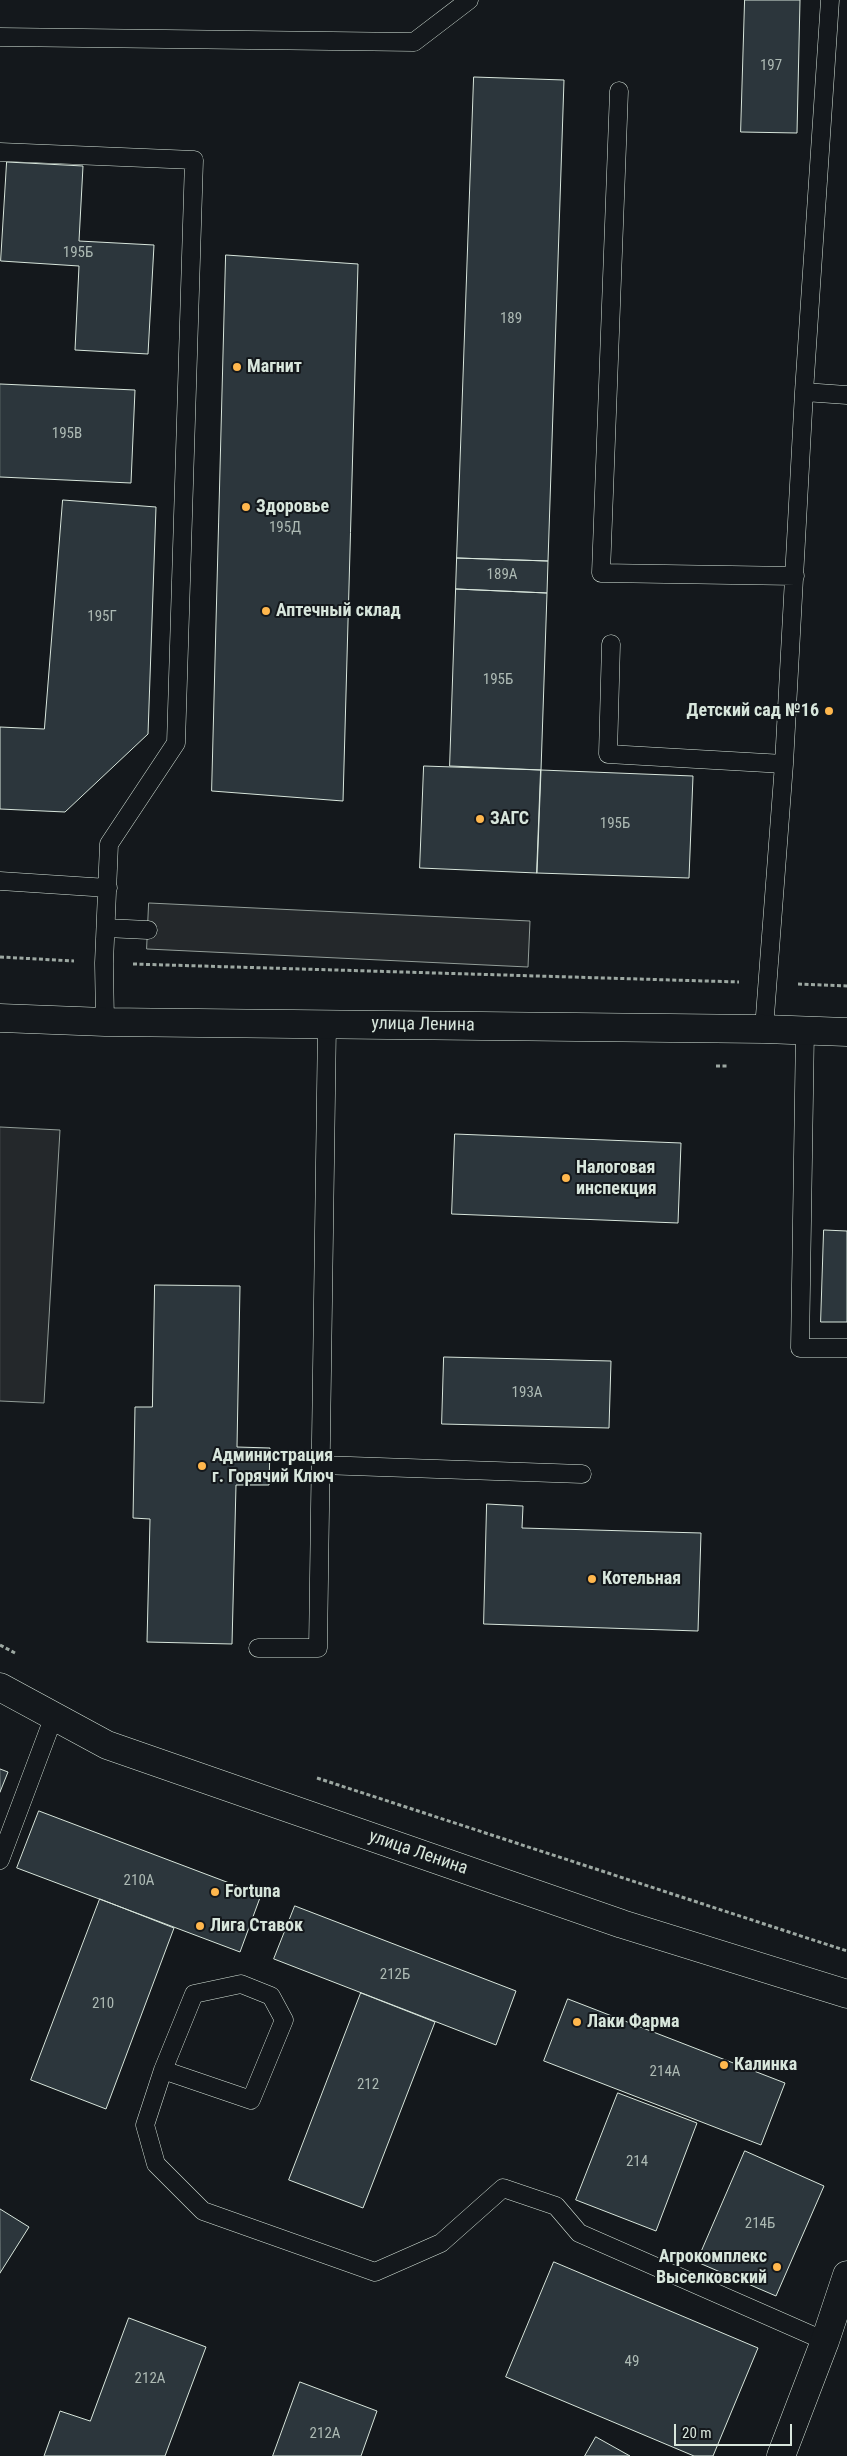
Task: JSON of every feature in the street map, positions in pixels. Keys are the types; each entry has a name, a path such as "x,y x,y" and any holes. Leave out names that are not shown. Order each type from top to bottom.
{"street":[{"name":"улица Ленина","path":"0,1018 105,1022 764,1029 847,1032"},
{"name":"улица Ленина","path":"0,1687 106,1745 622,1924 847,1994"},
{"path":"781,2456 825,2341 842,2303 847,2275"}],"lane":[{"path":"0,37 414,42 469,0"},
{"path":"764,1029 766,982 784,764 804,392 830,0"},
{"path":"619,91 602,572 795,576"},
{"path":"0,152 194,160 176,743 110,844 104,963 105,1022"},
{"path":"804,392 847,395"},
{"path":"611,644 608,754 784,764"},
{"path":"0,882 108,888"},
{"path":"106,928 148,930"},
{"path":"258,1648 318,1648 327,1024"},
{"path":"805,1030 800,1348 847,1348"},
{"path":"320,1465 582,1474"},
{"path":"0,1860 54,1716"},
{"path":"163,2070 251,2100 284,2020 272,1996 241,1984 194,1994 163,2070 145,2125 156,2164 203,2211 375,2272 441,2243 503,2188 556,2206 578,2233 825,2341"}],"path":[{"path":"0,957 104,963 847,986"},
{"path":"0,1645 17,1655"},
{"path":"315,1778 847,1951"}],"shaded area":[{"path":"149,903 530,921 528,967 147,949"},
{"path":"0,1127 60,1130 44,1403 0,1401"}],"building":[{"path":"745,0 800,0 797,133 741,132"},
{"path":"474,77 564,80 548,561 457,558"},
{"path":"7,162 83,166 79,241 154,245 148,354 75,350 79,266 1,261"},
{"path":"226,255 358,264 343,801 212,791"},
{"path":"0,384 135,390 131,483 0,477"},
{"path":"63,500 156,507 148,734 65,812 0,809 0,727 44,729"},
{"path":"457,558 548,561 547,593 456,589"},
{"path":"456,589 547,593 541,770 450,766"},
{"name":"ЗАГС","path":"424,766 541,770 537,873 420,868"},
{"path":"541,770 693,776 689,878 537,873"},
{"name":"Налоговая инспекция","path":"455,1134 681,1143 678,1223 452,1214"},
{"path":"824,1230 847,1231 847,1322 821,1322"},
{"name":"Администрация г. Горячий Ключ","path":"155,1285 240,1286 237,1447 270,1448 269,1485 236,1485 232,1644 147,1642 150,1519 133,1518 135,1407 152,1407"},
{"path":"444,1357 611,1361 609,1428 442,1424"},
{"name":"Котельная","path":"487,1504 523,1506 522,1528 701,1533 698,1631 484,1624"},
{"path":"0,1769 8,1772 0,1792"},
{"path":"39,1811 261,1895 240,1952 17,1868"},
{"path":"100,1899 174,1928 106,2109 31,2080"},
{"path":"295,1906 516,1991 496,2045 274,1959"},
{"path":"361,1993 435,2022 363,2208 289,2180"},
{"path":"568,1999 785,2083 761,2145 544,2061"},
{"path":"618,2093 697,2123 656,2231 576,2200"},
{"path":"745,2151 824,2186 776,2296 697,2262"},
{"path":"0,2209 29,2227 0,2273"},
{"path":"554,2262 758,2348 713,2456 694,2456 506,2377"},
{"path":"129,2318 206,2347 165,2456 44,2456 60,2411 90,2421"},
{"path":"300,2382 377,2411 361,2456 273,2456"},
{"path":"596,2437 630,2456 585,2456"}],"place":[{"name":"Магнит","path":"237,367"},
{"name":"Здоровье","path":"246,507"},
{"name":"Аптечный склад","path":"266,611"},
{"name":"Детский сад №16","path":"829,711"},
{"name":"ЗАГС","path":"480,819"},
{"name":"Налоговая инспекция","path":"566,1178"},
{"name":"Администрация г. Горячий Ключ","path":"202,1466"},
{"name":"Котельная","path":"592,1579"},
{"name":"Fortuna","path":"215,1892"},
{"name":"Лига Ставок","path":"200,1926"},
{"name":"Лаки Фарма","path":"577,2022"},
{"name":"Калинка","path":"724,2065"},
{"name":"Агрокомплекс Выселковский","path":"777,2267"}]}
